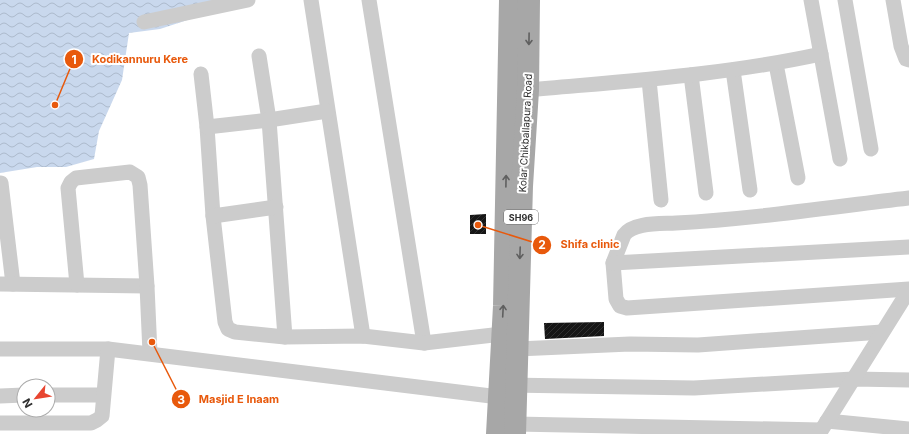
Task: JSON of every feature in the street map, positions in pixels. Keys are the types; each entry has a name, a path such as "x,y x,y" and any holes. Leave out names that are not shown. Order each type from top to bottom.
{"main road":[{"name":"Kolar Chikballapura Road","path":"509,431 502,334 504,306 510,0"},
{"name":"Kolar Chikballapura Road","path":"505,389 517,349 522,186 528,90 530,0"}],"street":[{"path":"144,22 248,0"},
{"path":"311,0 363,336"},
{"path":"369,0 424,343"},
{"path":"811,0 840,159"},
{"path":"845,0 871,149"},
{"path":"893,0 901,46 906,59 909,60"},
{"path":"528,90 649,80 733,70 776,64 821,54"},
{"path":"259,56 269,120 285,337"},
{"path":"776,64 798,178"},
{"path":"733,70 750,190"},
{"path":"201,74 207,127 213,216 225,322 228,329 235,332 285,337 363,336 424,343 502,334"},
{"path":"691,75 706,193"},
{"path":"649,80 661,200"},
{"path":"207,127 269,120 327,111"},
{"path":"77,285 68,188 71,182 76,178 130,172 138,177 140,185 150,353"},
{"path":"0,183 7,284 147,286"},
{"path":"909,198 712,221 648,225 633,228 627,231 624,235 613,264 616,299 620,306 627,308 909,289"},
{"path":"213,216 276,207"},
{"path":"613,264 909,247"},
{"path":"822,428 909,289"},
{"path":"517,349 630,344 698,345 882,332"},
{"path":"0,423 91,423 97,420 102,416 108,348"},
{"path":"0,350 108,348 505,389 694,388 853,378 909,380"},
{"path":"0,396 16,395"},
{"path":"56,395 103,395"},
{"path":"509,431 909,428"}],"water":[{"path":"0,0 221,0 215,11 160,29 129,33 122,80 99,131 94,159 66,167 37,167 0,173"}],"building":[{"path":"486,214 486,234 470,234 470,215"},
{"path":"604,322 604,336 545,339 544,323"}],"place":[{"name":"Kodikannuru Kere","path":"55,105"},
{"name":"Shifa clinic","path":"478,225"},
{"name":"Masjid E Inaam","path":"152,342"}]}
